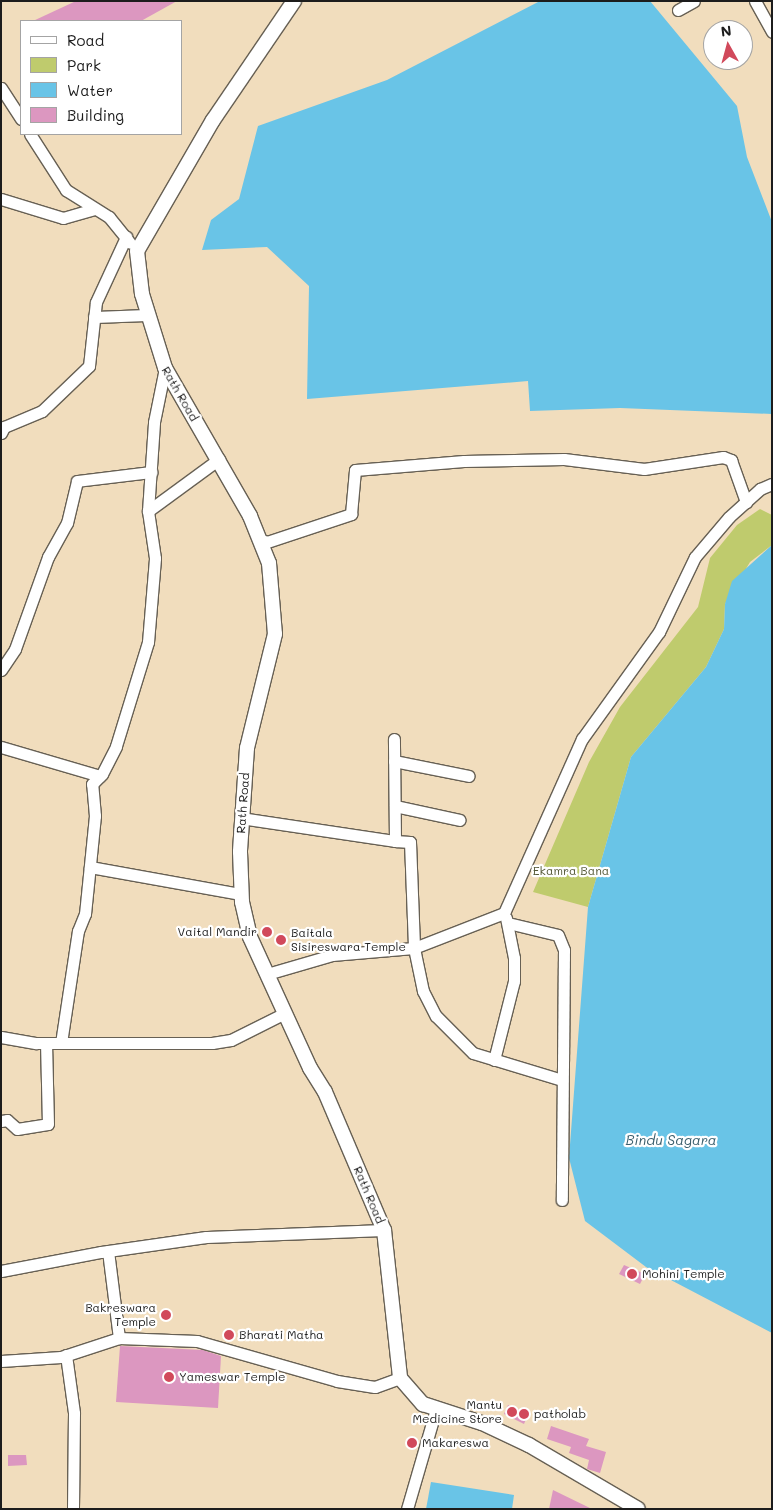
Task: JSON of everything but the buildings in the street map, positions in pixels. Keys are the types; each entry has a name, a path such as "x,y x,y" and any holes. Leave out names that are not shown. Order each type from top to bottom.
{"street":[{"path":"31,135 66,190 109,217 137,251 213,120 294,1"},
{"path":"678,10 694,1"},
{"path":"754,1 772,32"},
{"path":"1,88 20,117"},
{"path":"1,199 63,218 95,209"},
{"path":"1,433 4,426 42,411 89,366 96,302 126,237"},
{"name":"Rath Road","path":"137,251 147,315 164,368 218,459 261,540 270,563 275,634 247,748 241,818 240,894 250,937 310,1068 325,1092 384,1230 400,1378"},
{"path":"94,317 147,315"},
{"path":"61,1043 78,931 85,914 95,816 92,784 100,776 116,746 148,642 155,558 148,511 154,422 164,368"},
{"path":"261,540 267,542 351,514 355,470 464,461 564,459 644,469 723,457 731,460 746,502"},
{"path":"148,511 218,459"},
{"path":"1,670 14,650 48,557 67,522 77,482 151,472"},
{"path":"494,1060 514,981 514,958 506,918 582,739 660,632 695,557 746,502 772,484"},
{"path":"394,739 395,841"},
{"path":"1,747 100,776"},
{"path":"394,762 469,776"},
{"path":"395,806 460,820"},
{"path":"241,818 410,842 414,948 423,991 436,1016 473,1053 562,1080"},
{"path":"90,867 240,894"},
{"path":"267,974 332,955 414,948 506,918 549,931 562,940 562,1200"},
{"path":"1,1037 46,1043 166,1044 231,1040 285,1013"},
{"path":"1,1121 7,1120 17,1130 48,1124 46,1043"},
{"path":"1,1271 108,1251 206,1237 384,1230"},
{"path":"108,1251 119,1338"},
{"path":"1,1361 66,1355 119,1338 197,1341 337,1381 375,1387 400,1378 423,1404 482,1424 529,1445 638,1509"},
{"path":"66,1355 74,1413 73,1509"},
{"path":"407,1509 436,1409"}],"green space":[{"name":"Ekamra Bana","path":"760,509 772,515 772,545 750,562 725,604 724,629 706,667 631,757 588,907 533,892 589,762 620,707 698,607 710,558 737,525"}],"water":[{"path":"540,1 650,1 703,65 703,70 707,70 737,106 747,157 772,222 772,414 620,408 530,411 528,381 307,399 309,286 267,247 202,250 211,220 239,199 258,126 387,80"},
{"name":"Bindu Sagara","path":"772,545 772,1333 646,1267 585,1221 569,1158 588,907 631,757 706,667 724,629 725,604 732,581"},
{"path":"431,1482 514,1495 512,1509 426,1509"}],"place":[{"name":"Vaital Mandir","path":"267,932"},
{"name":"Baitala Sisireswara Temple","path":"281,940"},
{"name":"Mohini Temple","path":"632,1274"},
{"name":"Bakreswara Temple","path":"166,1315"},
{"name":"Bharati Matha","path":"229,1335"},
{"name":"Yameswar Temple","path":"169,1377"},
{"name":"Mantu Medicine Store","path":"512,1412"},
{"name":"patholab","path":"524,1414"},
{"name":"Makareswa","path":"412,1443"}]}
